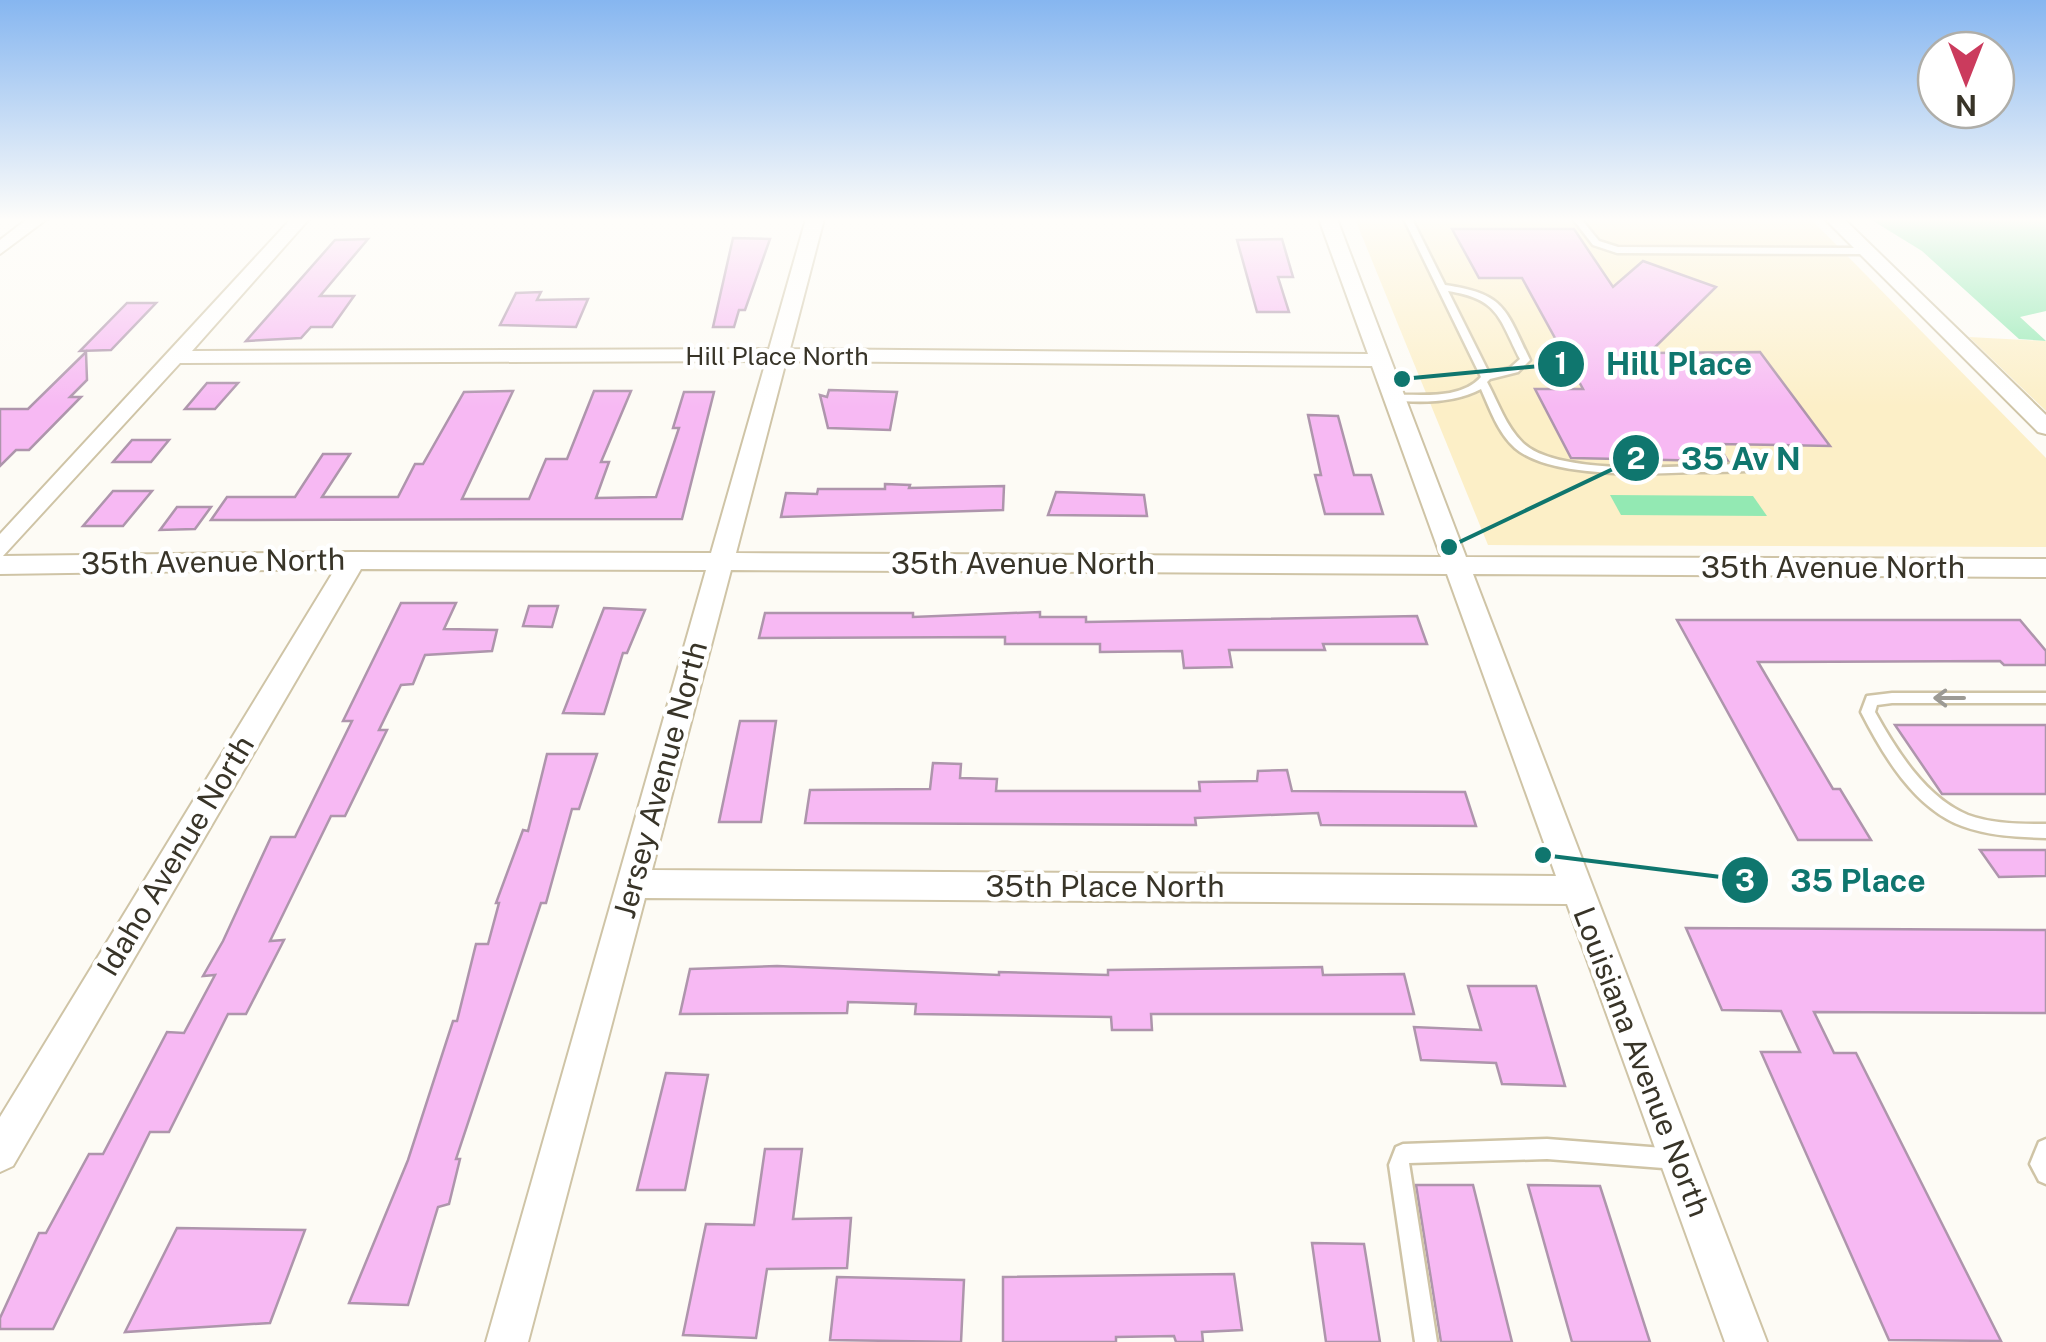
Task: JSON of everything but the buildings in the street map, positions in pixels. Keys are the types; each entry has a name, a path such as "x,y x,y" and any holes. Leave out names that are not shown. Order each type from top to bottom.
{"street":[{"path":"0,549 243,282"},
{"name":"Jersey Avenue North","path":"507,1342 798,282"},
{"name":"Louisiana Avenue North","path":"1352,282 1746,1342"},
{"path":"1897,282 2046,427"},
{"name":"Hill Place North","path":"174,358 778,355 1381,360"},
{"name":"35th Avenue North","path":"0,565 353,560 2046,568"},
{"name":"Idaho Avenue North","path":"0,1153 353,560"},
{"name":"35th Place North","path":"632,884 1576,890"}],"lane":[{"path":"1438,282 1516,442 1547,460 1610,468 1754,467"},
{"path":"1395,398 1469,391 1484,380 1524,366 1526,360 1492,299 1475,291 1441,287"},
{"path":"2046,698 1892,698 1872,700 1868,712 1931,803 1972,825 2001,830 2046,830"},
{"path":"1426,1342 1398,1166 1403,1154 1547,1149 1677,1159"},
{"path":"2046,1149 2040,1164 2046,1174"}],"shaded area":[{"path":"1381,282 1873,282 2046,458 2046,547 1488,545"},
{"path":"1969,337 2046,341 2046,411"}],"green space":[{"path":"1956,282 2046,282 2046,311 2020,317 2046,341 2019,339"},
{"path":"1610,495 1753,496 1767,516 1621,515"}],"place":[{"name":"Hill Place","path":"1402,379"},
{"name":"35 Av N","path":"1449,547"},
{"name":"35 Place","path":"1543,855"}]}
